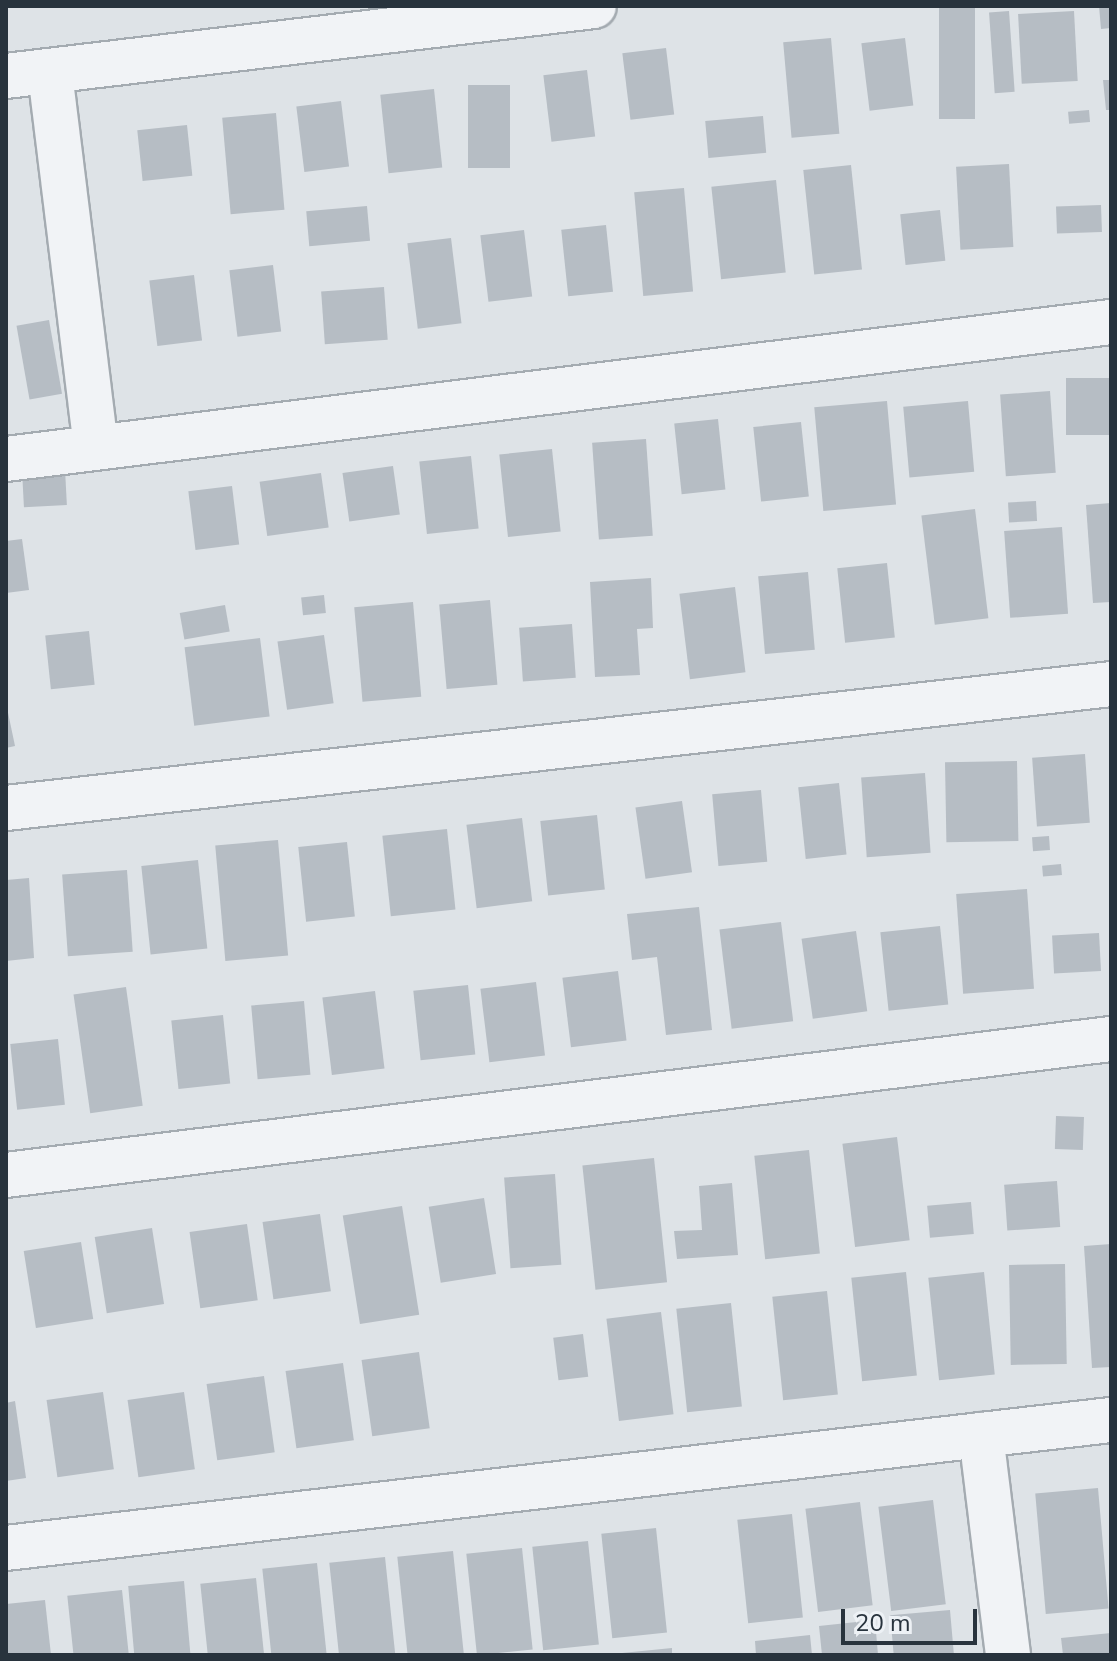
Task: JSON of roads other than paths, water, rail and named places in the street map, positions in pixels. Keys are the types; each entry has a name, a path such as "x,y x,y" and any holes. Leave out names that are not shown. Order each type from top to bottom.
{"street":[{"path":"6,76 594,6"},
{"path":"50,73 96,446"},
{"path":"6,459 1111,322"},
{"path":"6,808 1111,684"},
{"path":"6,1175 1111,1039"},
{"path":"6,1548 1111,1420"},
{"path":"981,1435 1008,1655"}]}
